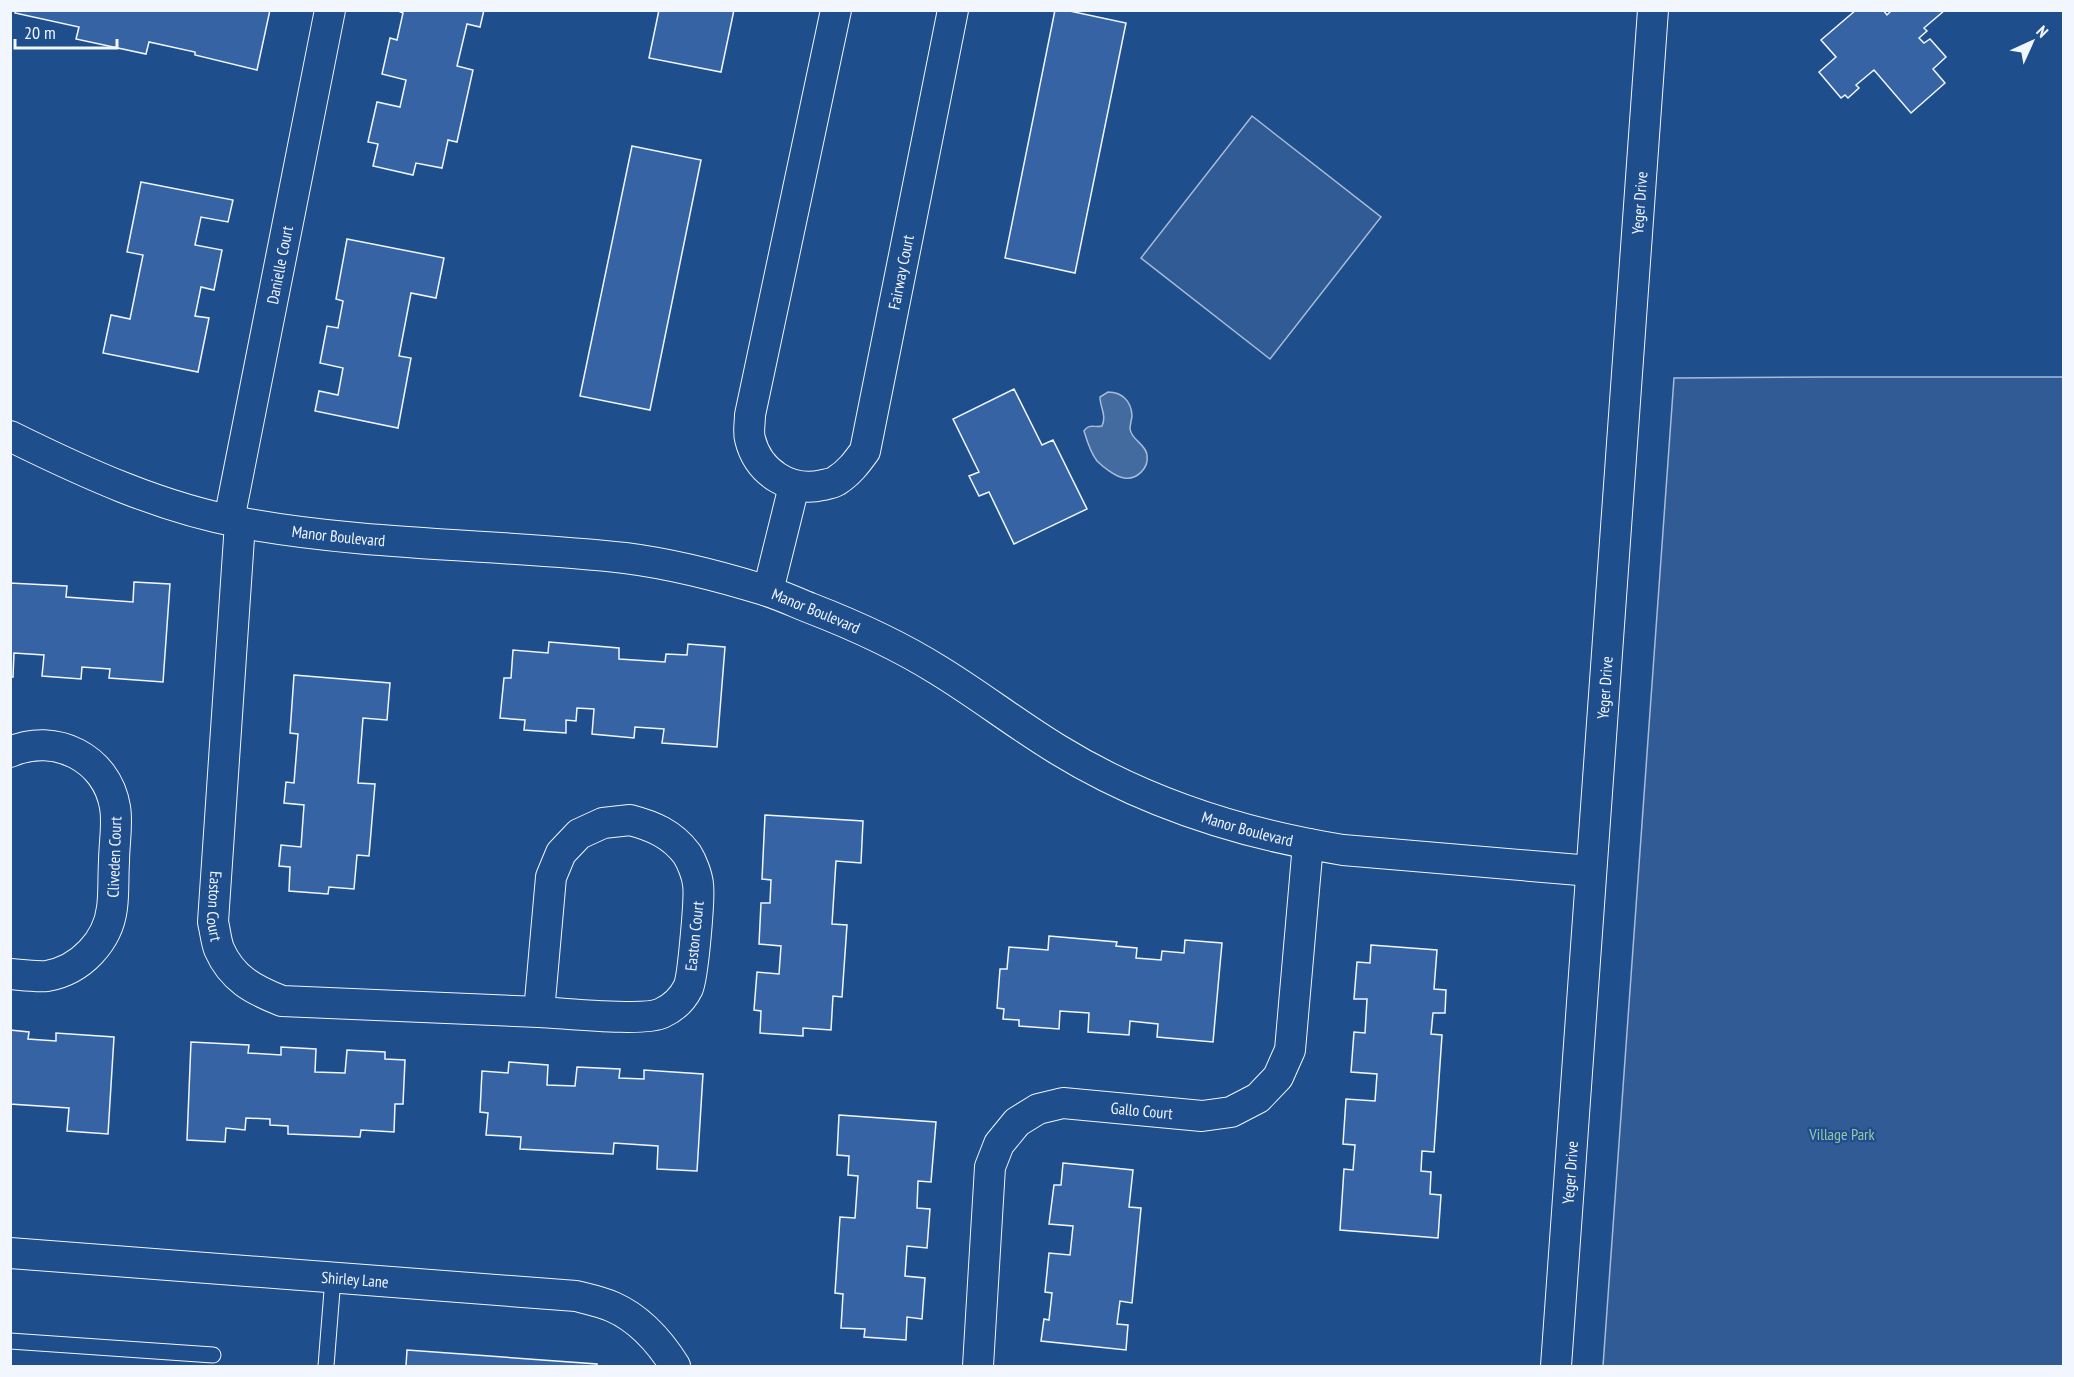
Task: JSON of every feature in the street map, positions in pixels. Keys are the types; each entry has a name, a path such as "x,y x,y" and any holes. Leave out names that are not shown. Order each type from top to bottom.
{"street":[{"name":"Danielle Court","path":"234,521 330,10"},
{"path":"768,591 794,486 774,477 758,460 749,437 750,415 836,10"},
{"name":"Fairway Court","path":"794,486 814,487 835,482 855,466 865,451 953,10"},
{"name":"Yeger Drive","path":"1556,1366 1653,10"},
{"name":"Manor Boulevard","path":"10,436 81,471 145,496 234,521 297,532 627,558 698,571 768,591 861,628 936,668 1059,750 1141,793 1227,825 1343,850 1592,871"},
{"name":"Easton Court","path":"234,521 213,922 219,949 234,974 253,989 282,1001 642,1017 660,1015 677,1004 689,987 699,898 698,882 688,856 672,837 654,826 630,820 603,823 579,834 561,853 551,877 539,1012"},
{"name":"Cliveden Court","path":"10,752 24,746 51,744 74,751 92,764 107,783 115,807 112,908 107,929 93,951 71,968 47,976 10,974"},
{"name":"Gallo Court","path":"978,1366 990,1167 999,1144 1017,1122 1038,1109 1063,1103 1202,1116 1231,1112 1258,1098 1278,1077 1290,1050 1308,844"},
{"name":"Shirley Lane","path":"10,1253 576,1296 613,1307 642,1326 664,1348 675,1366"}],"lane":[{"path":"326,1366 333,1278"},
{"path":"10,1341 213,1355"}],"shaded area":[{"path":"1252,116 1381,217 1270,359 1141,258"},
{"name":"Village Park","path":"2063,377 2063,1366 1603,1366 1674,378"},
{"path":"1108,392 1118,394 1128,402 1132,415 1131,433 1146,451 1147,460 1144,469 1133,477 1121,477 1100,463 1091,450 1084,431 1090,426 1102,426 1104,415 1100,397"}],"building":[{"path":"16,10 270,10 257,70 195,55 195,52 149,42 146,54 76,39 79,27 15,13"},
{"path":"396,10 484,10 480,27 467,24 457,66 473,70 457,142 448,140 442,168 416,163 413,175 373,166 378,144 368,142 377,102 400,107 406,80 382,74 390,38 397,40 403,13"},
{"path":"659,10 734,10 721,72 649,58"},
{"path":"1055,10 1065,10 1126,23 1075,273 1005,258"},
{"path":"1856,10 1883,10 1887,15 1892,10 1945,10 1924,28 1927,31 1919,38 1924,43 1930,39 1946,57 1933,69 1945,83 1911,113 1874,70 1856,85 1859,88 1848,98 1845,95 1841,98 1819,72 1836,57 1821,40"},
{"path":"632,146 701,160 650,410 580,396"},
{"path":"141,182 233,200 228,222 201,217 195,245 222,250 214,290 201,287 195,316 209,318 198,372 103,353 111,315 130,319 143,255 127,252"},
{"path":"347,239 444,258 436,298 411,293 399,356 411,358 398,428 315,411 319,391 338,395 343,368 320,363 327,326 338,328 343,301 336,299"},
{"path":"1014,389 1042,445 1053,440 1087,509 1014,544 989,492 979,496 969,476 979,472 953,419"},
{"path":"134,582 170,584 163,682 109,678 110,669 82,667 81,679 42,676 44,655 14,653 13,677 10,677 10,583 67,586 66,597 133,602"},
{"path":"549,642 619,648 619,659 665,662 666,654 687,655 688,644 725,647 717,747 662,743 664,729 635,727 634,738 592,734 594,709 577,708 576,721 566,720 566,733 524,730 525,720 500,718 504,678 511,678 513,650 548,653"},
{"path":"294,675 390,683 387,720 363,718 358,783 375,784 369,856 357,855 354,889 329,887 328,894 289,891 290,867 279,866 281,845 301,847 304,805 284,803 286,782 294,783 298,734 290,733"},
{"path":"765,815 863,821 861,863 836,861 832,924 847,925 842,997 833,996 831,1030 803,1028 803,1036 760,1033 761,1011 754,1010 757,972 779,974 781,946 759,944 761,903 770,903 771,880 762,879"},
{"path":"1049,936 1117,942 1116,946 1137,948 1136,958 1161,960 1162,951 1184,953 1185,940 1222,943 1213,1042 1157,1037 1158,1024 1130,1021 1129,1035 1088,1032 1089,1013 1060,1011 1059,1029 1019,1026 1019,1020 1003,1019 1004,1009 997,1008 1000,969 1007,969 1009,947 1048,950"},
{"path":"1371,945 1437,950 1434,989 1446,990 1445,1013 1433,1013 1431,1034 1442,1035 1434,1152 1422,1151 1421,1171 1431,1172 1430,1194 1441,1195 1438,1238 1340,1230 1344,1169 1353,1170 1355,1145 1343,1144 1346,1099 1375,1101 1377,1074 1351,1072 1354,1032 1365,1033 1367,999 1354,999 1357,962 1370,963"},
{"path":"10,1030 29,1032 28,1039 56,1041 56,1033 114,1037 108,1134 67,1131 69,1108 10,1104"},
{"path":"191,1042 249,1045 248,1053 281,1055 281,1047 316,1049 315,1072 345,1073 347,1050 385,1052 385,1059 405,1060 403,1104 395,1104 394,1132 361,1130 360,1137 288,1134 288,1126 270,1125 270,1119 246,1118 245,1130 226,1128 225,1142 187,1140"},
{"path":"509,1062 548,1065 547,1085 575,1086 577,1067 620,1069 619,1078 644,1079 644,1070 703,1074 697,1171 657,1169 658,1146 614,1143 613,1154 520,1149 521,1137 486,1135 488,1113 480,1112 482,1071 508,1073"},
{"path":"839,1115 936,1122 931,1182 918,1181 917,1208 930,1209 927,1248 907,1246 905,1276 925,1278 922,1319 907,1317 906,1340 864,1337 865,1329 841,1328 843,1294 835,1293 840,1217 855,1218 858,1176 848,1175 849,1156 837,1155"},
{"path":"1063,1163 1133,1170 1129,1207 1141,1208 1132,1303 1120,1301 1117,1324 1128,1325 1126,1350 1041,1341 1044,1319 1049,1320 1052,1293 1045,1292 1049,1253 1070,1255 1073,1226 1049,1224 1054,1185 1061,1185"},
{"path":"407,1350 597,1364 597,1366 406,1366"}]}
